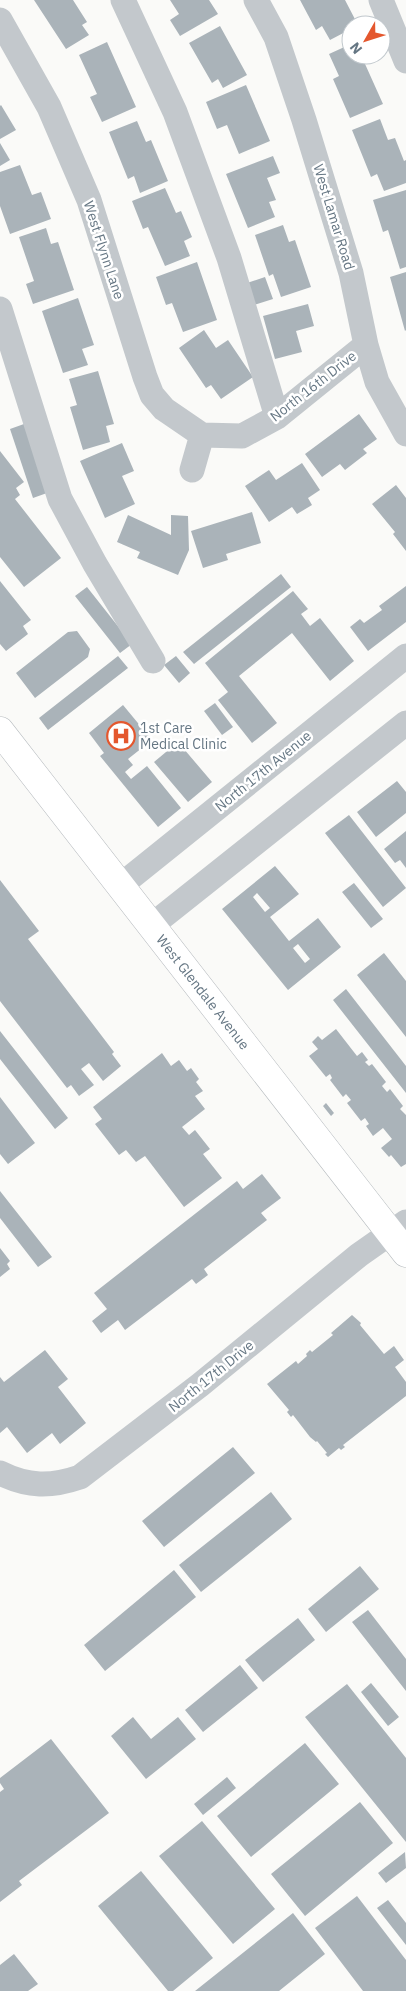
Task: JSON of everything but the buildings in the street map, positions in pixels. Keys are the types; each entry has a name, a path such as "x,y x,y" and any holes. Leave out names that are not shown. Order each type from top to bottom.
{"main road":[{"name":"West Glendale Avenue","path":"0,731 151,926 401,1236"}],"street":[{"path":"123,0 175,112 229,258 277,417"},
{"name":"West Lamar Road","path":"256,0 276,37 306,129 351,273 366,345 377,382 406,434"},
{"path":"381,0 406,60"},
{"name":"West Flynn Lane","path":"0,20 49,107 89,200 144,377 152,395 164,409 202,435"},
{"path":"0,309 60,498 95,564 153,660"},
{"name":"North 16th Drive","path":"202,435 242,436 277,417 366,345"},
{"path":"192,470 202,435"},
{"name":"North 17th Avenue","path":"120,886 406,656"},
{"path":"151,926 406,723"},
{"name":"North 17th Drive","path":"0,1473 24,1482 42,1485 60,1484 80,1477 200,1385 359,1255 401,1236"}],"place":[{"name":"1st Care Medical Clinic","path":"121,736"}]}
